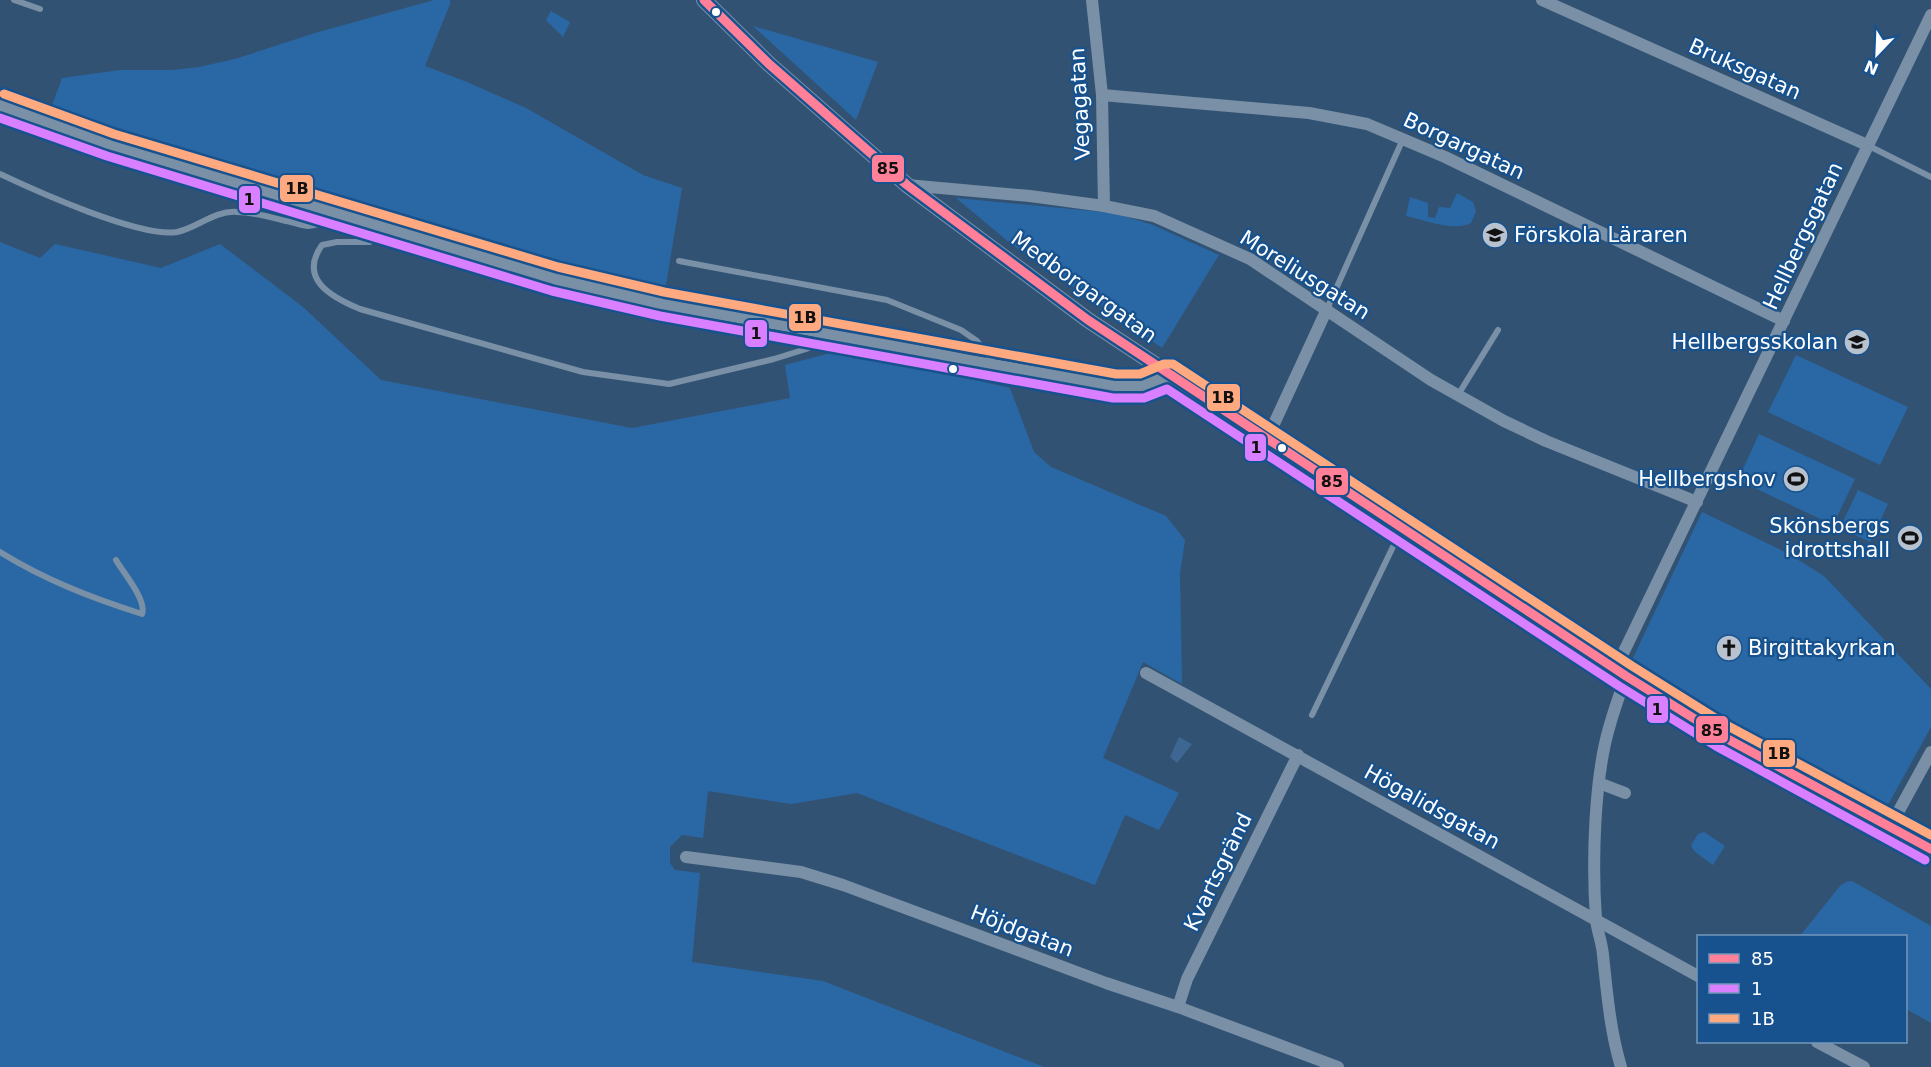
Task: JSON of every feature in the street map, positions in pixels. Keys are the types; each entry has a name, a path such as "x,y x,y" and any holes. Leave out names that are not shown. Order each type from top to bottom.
{"street":[{"name":"Medborgargatan","path":"704,0 769,64 907,185 1088,320 1168,375 1722,736 1931,849"},
{"name":"Vegagatan","path":"1092,0 1102,95 1104,206"},
{"name":"Bruksgatan","path":"1542,0 1867,145"},
{"name":"Hellbergsgatan","path":"1621,1067 1613,1041 1601,938 1596,921 1596,859 1599,783 1621,672 1697,502 1931,15"},
{"name":"Borgargatan","path":"1102,95 1332,116 1367,124 1404,138 1784,321"},
{"path":"0,105 88,138 339,215 555,279 630,297 996,366 1134,388 1146,386 1168,375"},
{"name":"Moreliusgatan","path":"907,185 1030,196 1104,206 1154,216 1239,255 1327,309 1457,396 1546,441 1697,502"},
{"path":"1267,439 1327,309"},
{"name":"Högalidsgatan","path":"1146,673 1697,975"},
{"path":"1890,827 1931,752"},
{"name":"Kvartsgränd","path":"1178,1007 1187,979 1298,755"},
{"path":"1599,783 1625,793"},
{"name":"Höjdgatan","path":"686,857 801,872 873,895 1338,1067"},
{"path":"1821,1043 1863,1067"}],"lane":[{"path":"14,0 40,9"},
{"path":"1327,309 1404,138"},
{"name":"Bruksgatan","path":"1867,145 1931,177"},
{"path":"0,174 36,191 90,211 154,231 177,231 213,216 235,211 307,226 339,215"},
{"path":"391,230 370,242 337,242 322,245 314,255 312,264 318,281 328,294 360,309 583,372 669,384 774,359 806,349 835,336"},
{"path":"679,261 887,300 961,330 976,341 996,366"},
{"path":"1457,396 1498,330"},
{"path":"1312,715 1402,528"},
{"path":"0,552 31,572 142,614 144,608 141,597 128,581 116,560"}],"shaded area":[{"path":"434,0 450,0 450,4 425,66 526,108 643,175 682,188 664,297 396,224 83,128 49,114 62,78 120,70 173,70 199,67 235,59 315,33"},
{"path":"551,11 570,22 563,37 546,20"},
{"path":"753,26 878,62 856,120"},
{"path":"1457,193 1473,202 1476,211 1471,223 1448,226 1406,216 1410,197 1428,203 1428,217 1435,218 1439,207 1450,208"},
{"path":"956,198 1114,213 1153,225 1219,255 1162,348 1010,243"},
{"path":"0,242 40,258 55,244 161,268 220,244 303,307 381,380 632,428 790,398 785,365 842,350 1010,388 1034,452 1051,467 1166,516 1185,540 1180,574 1182,684 1143,662 1103,758 1179,793 1159,830 1125,815 1095,885 857,793 791,804 708,791 703,838 682,835 670,847 670,863 675,870 700,873 692,962 823,981 1044,1067 0,1067"},
{"path":"1796,355 1908,407 1880,465 1768,412"},
{"name":"Hellbergshov","path":"1759,434 1855,479 1833,525 1738,480"},
{"path":"1858,490 1888,504 1870,542 1840,528"},
{"path":"1702,512 1787,553 1824,576 1931,689 1931,727 1889,803 1883,805 1732,725 1633,658"},
{"path":"1179,737 1192,744 1177,763 1170,757"},
{"path":"1704,832 1725,846 1713,865 1694,851 1691,845 1698,834"},
{"path":"1852,881 1931,926 1931,1023 1907,1010 1907,935 1801,935 1840,886"}],"transit line":[{"name":"85","path":"704,0 769,64 907,185 1088,320 1626,676 1722,736 1931,849"},
{"name":"1B","path":"4,94 114,134 558,267 664,292 1116,374 1140,374 1164,364 1173,364 1632,666 1728,726 1931,835"},
{"name":"1","path":"0,118 107,156 552,291 660,316 1113,398 1144,398 1167,389 1619,686 1716,746 1925,860"}],"place":[{"name":"Förskola Läraren","path":"1495,235"},
{"name":"Hellbergsskolan","path":"1857,342"},
{"name":"Hellbergshov","path":"1796,479"},
{"name":"Skönsbergs idrottshall","path":"1910,538"},
{"name":"Birgittakyrkan","path":"1729,648"}]}
